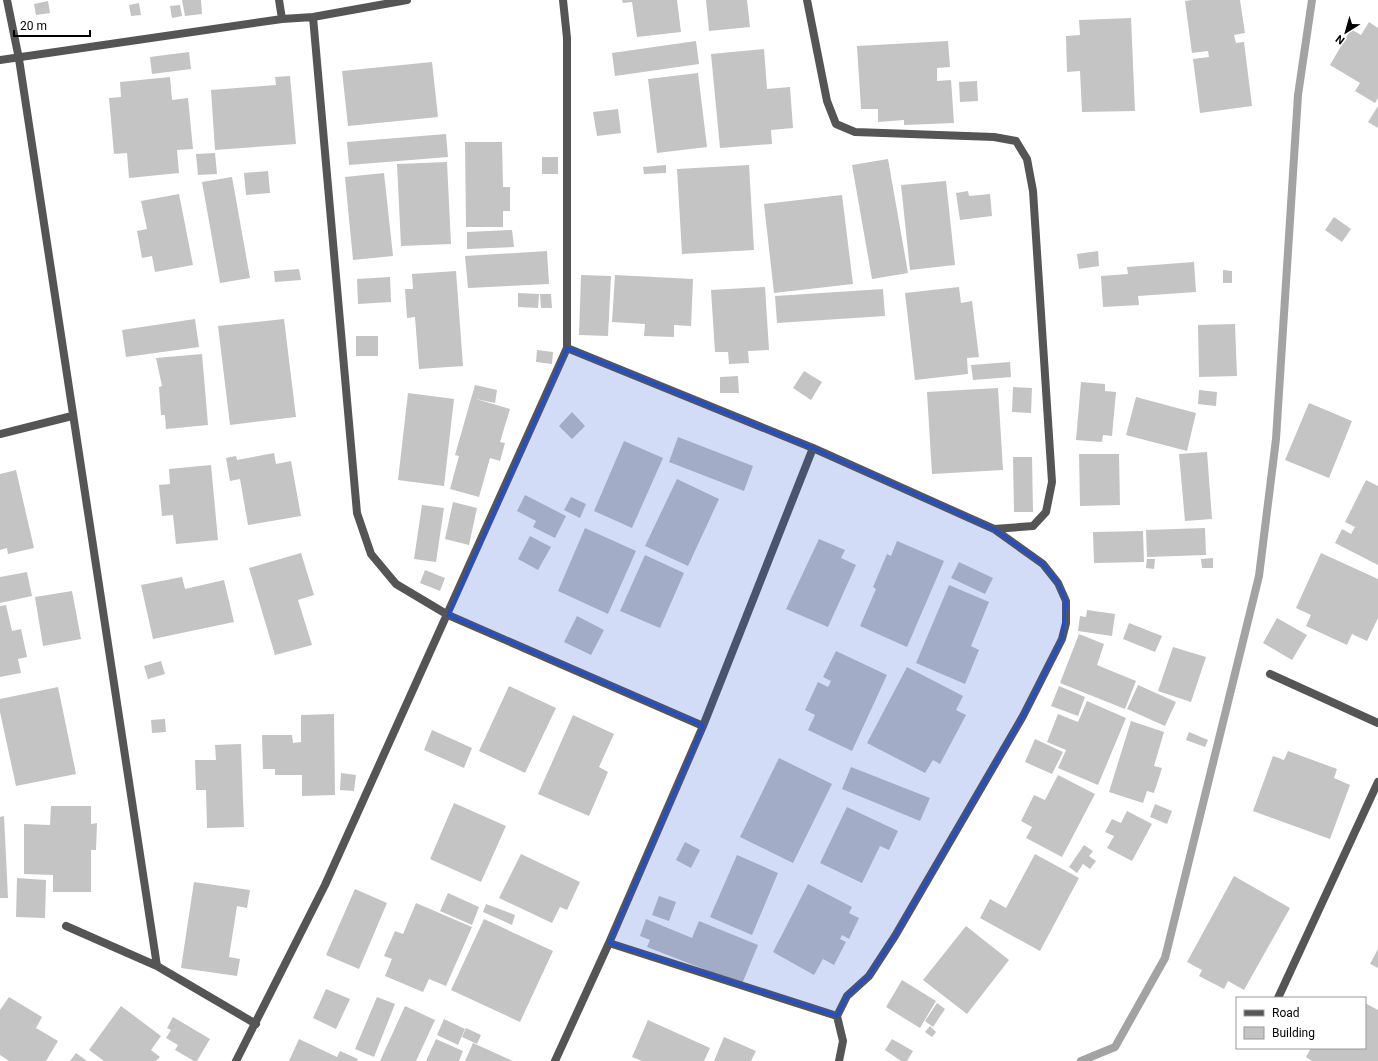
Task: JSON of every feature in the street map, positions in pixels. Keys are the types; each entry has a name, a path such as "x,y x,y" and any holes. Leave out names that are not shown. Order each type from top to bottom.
{"street":[{"path":"7,0 19,59 72,416 157,966"},
{"path":"279,0 282,19"},
{"path":"0,60 19,59 282,19 312,17 407,0"},
{"path":"236,1061 326,886 567,348 568,38 563,0"},
{"path":"808,0 827,101 836,124 855,132 994,137 1016,141 1027,159 1033,191 1052,482 1046,512 1033,526 994,528"},
{"path":"312,17 357,513 371,554 396,584 448,615 702,726"},
{"path":"567,348 813,448 994,528 1042,564 1058,583 1066,601 1066,623 1062,639 1023,716 895,936 869,976 847,996 837,1016 843,1041 839,1061"},
{"path":"0,434 72,416"},
{"path":"555,1061 609,943 702,726 813,448"},
{"path":"1270,674 1378,723"},
{"path":"1278,997 1378,782"},
{"path":"66,926 157,966 256,1024"},
{"path":"609,943 837,1016"}],"highlighted area":[{"path":"567,348 813,448 994,529 1043,564 1058,583 1066,601 1062,639 1023,716 895,936 869,976 847,996 837,1016 609,943 703,726 448,615"}],"building":[{"path":"182,0 201,0 202,14 185,16"},
{"path":"622,0 677,0 681,32 637,37 632,2 623,3"},
{"path":"706,0 747,0 750,27 709,31"},
{"path":"1240,0 1245,33 1234,35 1236,43 1244,42 1252,106 1200,113 1193,59 1209,57 1208,51 1192,53 1185,1"},
{"path":"48,1 50,13 36,15 34,4"},
{"path":"139,3 141,15 131,16 129,5"},
{"path":"180,5 182,16 172,18 170,6"},
{"path":"1131,18 1135,111 1082,112 1080,71 1067,72 1066,36 1080,35 1079,20"},
{"path":"1369,22 1378,28 1378,98 1375,103 1355,91 1360,83 1330,65 1351,29 1361,35"},
{"path":"696,41 699,64 615,76 612,53"},
{"path":"948,41 950,67 937,68 937,81 951,80 954,123 904,125 904,120 878,122 878,109 861,109 857,46"},
{"path":"764,49 767,89 790,87 793,128 771,130 772,144 720,148 711,54"},
{"path":"189,52 191,69 152,74 150,57"},
{"path":"432,62 438,117 348,126 342,71"},
{"path":"698,73 707,147 657,153 648,79"},
{"path":"290,76 296,144 215,150 211,90 276,85 275,77"},
{"path":"170,77 172,100 188,98 193,149 177,150 179,173 129,178 127,153 114,154 109,98 121,97 120,82"},
{"path":"977,81 978,101 960,102 959,82"},
{"path":"1378,106 1378,128 1368,122"},
{"path":"618,109 621,133 597,136 593,112"},
{"path":"446,134 448,157 349,165 347,142"},
{"path":"465,142 502,142 503,187 510,187 510,211 503,211 503,227 466,227"},
{"path":"215,153 217,174 198,175 196,154"},
{"path":"542,157 558,157 558,174 542,174"},
{"path":"888,159 908,273 872,279 852,165"},
{"path":"447,162 451,244 401,246 397,164"},
{"path":"666,165 666,173 644,174 643,167"},
{"path":"749,165 754,250 682,254 677,169"},
{"path":"268,171 270,193 246,195 244,173"},
{"path":"384,173 393,256 353,260 345,177"},
{"path":"232,177 250,278 220,283 202,182"},
{"path":"946,181 955,265 910,270 901,185"},
{"path":"968,191 969,196 990,194 992,216 960,220 956,193"},
{"path":"179,194 193,265 155,272 152,256 142,258 137,231 147,229 141,201"},
{"path":"842,195 853,284 774,293 764,204"},
{"path":"1334,217 1351,229 1342,242 1325,230"},
{"path":"512,230 514,247 467,249 467,232"},
{"path":"547,251 549,284 468,288 465,256"},
{"path":"1098,251 1099,266 1079,269 1077,254"},
{"path":"1194,262 1196,292 1138,296 1139,305 1103,307 1101,276 1128,274 1127,267"},
{"path":"299,269 301,280 275,282 274,271"},
{"path":"1223,270 1232,271 1232,283 1223,283"},
{"path":"456,271 463,366 419,369 415,317 407,318 405,289 413,289 412,274"},
{"path":"581,275 611,276 608,336 579,335"},
{"path":"615,275 693,279 691,326 674,325 674,337 644,336 645,324 612,322"},
{"path":"390,277 391,302 358,304 357,279"},
{"path":"765,287 769,350 748,351 749,363 729,364 728,352 715,352 711,290"},
{"path":"959,287 961,303 972,301 979,357 967,358 968,374 915,380 905,293"},
{"path":"883,289 885,316 777,323 775,296"},
{"path":"518,293 539,294 538,308 518,307"},
{"path":"540,294 551,294 552,308 541,308"},
{"path":"195,319 199,347 126,357 122,330"},
{"path":"284,319 296,417 230,425 218,326"},
{"path":"1235,324 1237,376 1199,377 1198,325"},
{"path":"356,336 378,336 378,356 356,356"},
{"path":"537,350 553,352 552,364 536,362"},
{"path":"202,354 208,425 166,429 165,415 161,415 159,387 162,386 156,358"},
{"path":"1010,362 1011,377 973,380 971,365"},
{"path":"804,371 822,382 811,400 793,388"},
{"path":"738,376 739,393 720,393 720,377"},
{"path":"1081,382 1105,384 1105,391 1116,392 1112,436 1103,435 1102,442 1076,440"},
{"path":"475,385 497,390 495,403 476,399 510,409 500,442 505,443 500,461 490,458 479,497 450,489 459,456 455,455"},
{"path":"1013,387 1032,388 1031,413 1012,412"},
{"path":"998,388 1003,470 932,474 927,392"},
{"path":"1199,390 1217,392 1216,406 1198,404"},
{"path":"408,393 454,399 444,486 398,480"},
{"path":"1136,397 1196,413 1187,451 1126,435"},
{"path":"1309,403 1352,421 1329,478 1285,460"},
{"path":"572,412 585,426 572,439 559,426"},
{"path":"678,437 753,466 744,491 669,462"},
{"path":"624,441 663,458 632,528 594,511"},
{"path":"1207,452 1212,519 1185,521 1179,454"},
{"path":"274,453 276,464 291,461 301,516 248,525 240,479 230,481 226,458 236,456 237,460"},
{"path":"1079,454 1119,454 1120,505 1080,506"},
{"path":"1013,457 1032,457 1033,512 1014,512"},
{"path":"211,465 218,540 176,544 173,515 162,516 159,485 170,484 169,469"},
{"path":"16,470 34,548 8,554 7,548 0,550 0,474"},
{"path":"677,479 719,499 688,566 645,546"},
{"path":"1366,480 1378,486 1378,565 1335,543 1342,529 1351,534 1355,527 1345,522"},
{"path":"525,495 566,516 555,538 533,527 536,521 517,511"},
{"path":"571,497 586,504 580,518 564,510"},
{"path":"453,502 477,508 469,545 445,539"},
{"path":"422,505 444,508 436,562 414,559"},
{"path":"585,528 636,551 608,614 558,591"},
{"path":"1205,528 1206,555 1147,557 1146,530"},
{"path":"1143,531 1144,562 1094,563 1093,532"},
{"path":"530,536 551,547 538,570 518,559"},
{"path":"819,539 845,550 841,558 856,565 828,627 786,609"},
{"path":"897,541 944,561 907,647 860,626 876,589 873,587 887,554 891,556"},
{"path":"301,553 314,595 298,600 312,645 275,655 249,568"},
{"path":"1321,553 1378,579 1378,618 1367,641 1352,634 1347,645 1306,626 1311,615 1296,608"},
{"path":"645,555 684,573 660,628 620,611"},
{"path":"1213,558 1213,568 1202,568 1201,559"},
{"path":"1147,559 1155,559 1154,569 1146,568"},
{"path":"959,562 993,578 985,594 951,578"},
{"path":"425,570 445,578 440,591 420,583"},
{"path":"27,572 32,596 0,603 0,577"},
{"path":"182,577 185,589 224,580 234,622 153,639 141,585"},
{"path":"949,585 989,602 971,646 979,650 965,684 916,663"},
{"path":"72,591 81,639 43,646 35,597"},
{"path":"6,605 12,631 21,629 27,657 18,659 21,673 0,677 0,606"},
{"path":"1087,610 1115,614 1112,636 1078,631 1080,616 1086,617"},
{"path":"577,616 604,630 591,655 564,642"},
{"path":"1277,618 1307,635 1292,660 1263,643"},
{"path":"1129,623 1162,636 1155,652 1123,639"},
{"path":"1079,634 1104,644 1097,665 1136,681 1125,709 1060,683"},
{"path":"1173,647 1206,657 1191,702 1158,691"},
{"path":"836,651 887,675 852,751 808,730 815,715 805,710 818,682 828,687 831,681 823,677"},
{"path":"161,661 165,674 148,679 144,666"},
{"path":"907,667 963,696 956,710 966,715 940,764 933,760 925,773 867,743"},
{"path":"1138,685 1176,702 1165,726 1127,709"},
{"path":"509,686 556,708 525,773 479,751"},
{"path":"1059,686 1085,697 1078,716 1051,706"},
{"path":"58,687 76,774 16,786 0,712 0,699"},
{"path":"1087,701 1126,718 1098,785 1058,768 1066,750 1047,742 1058,714 1078,722"},
{"path":"334,714 335,795 302,796 302,775 275,775 275,769 263,769 262,735 292,735 293,743 301,742 301,715"},
{"path":"573,715 614,734 599,767 608,772 589,816 538,794"},
{"path":"165,719 166,732 152,733 151,720"},
{"path":"1131,721 1164,732 1154,766 1162,768 1154,793 1147,791 1143,803 1109,792"},
{"path":"432,730 472,748 464,768 424,750"},
{"path":"1189,732 1208,740 1205,747 1186,740"},
{"path":"1035,739 1063,752 1052,774 1025,762"},
{"path":"241,744 244,827 207,828 206,790 196,790 195,760 216,760 215,745"},
{"path":"1288,751 1337,769 1334,778 1350,785 1330,839 1253,811 1273,756 1284,760"},
{"path":"779,758 832,784 793,863 740,837"},
{"path":"851,767 930,798 920,821 842,789"},
{"path":"341,773 356,775 354,791 340,790"},
{"path":"1058,775 1095,794 1062,857 1026,838 1032,827 1021,821 1034,795 1045,800"},
{"path":"454,803 506,826 481,882 430,859"},
{"path":"1155,804 1172,811 1167,824 1150,817"},
{"path":"51,806 91,806 91,824 97,823 96,850 91,850 91,892 53,892 53,875 24,874 24,824 50,825"},
{"path":"847,807 898,831 889,850 880,846 862,883 820,863"},
{"path":"1127,811 1152,824 1132,861 1107,848 1114,836 1105,832 1112,819 1121,823"},
{"path":"4,816 8,898 0,898 0,817"},
{"path":"685,842 700,850 691,868 676,860"},
{"path":"1084,845 1093,851 1089,856 1096,861 1090,869 1083,864 1077,873 1069,867"},
{"path":"521,854 580,882 567,910 560,907 552,923 499,898"},
{"path":"1035,854 1079,878 1040,951 980,918 990,899 1006,908"},
{"path":"737,855 778,873 752,935 710,917"},
{"path":"1234,876 1290,908 1244,990 1228,981 1224,989 1199,976 1202,970 1187,962"},
{"path":"17,878 46,880 45,918 16,917"},
{"path":"194,882 250,890 247,908 237,906 229,957 240,959 237,976 181,968"},
{"path":"808,884 852,907 849,913 859,918 849,939 842,935 840,939 846,942 834,965 823,959 814,975 773,952"},
{"path":"355,889 387,903 359,969 326,955"},
{"path":"448,893 479,907 472,925 440,911"},
{"path":"659,896 676,902 669,921 652,915"},
{"path":"416,903 472,927 446,986 429,979 423,992 385,976 392,959 384,956 395,931 403,934"},
{"path":"486,904 515,915 512,925 483,912"},
{"path":"484,919 553,951 520,1022 451,990"},
{"path":"646,919 692,938 699,921 758,945 742,984 647,947 650,940 640,936"},
{"path":"966,926 1009,960 967,1014 923,980"},
{"path":"1378,949 1378,968 1370,964"},
{"path":"902,980 936,1001 920,1028 886,1007"},
{"path":"326,989 350,999 336,1029 313,1018"},
{"path":"9,997 42,1017 36,1028 58,1041 46,1061 9,1061 0,1055 0,1010"},
{"path":"377,997 395,1004 374,1057 355,1049"},
{"path":"937,1003 945,1009 933,1027 925,1021"},
{"path":"1366,1004 1378,1010 1378,1061 1312,1061 1306,1057 1310,1049 1366,1049"},
{"path":"121,1006 161,1036 151,1050 160,1057 156,1061 104,1061 89,1050"},
{"path":"405,1006 435,1020 416,1061 380,1061"},
{"path":"173,1017 210,1039 197,1061 194,1061 175,1050 178,1045 166,1038 171,1030 167,1028"},
{"path":"444,1019 465,1029 458,1045 437,1035"},
{"path":"648,1020 710,1048 704,1061 642,1061 632,1057"},
{"path":"930,1026 936,1032 932,1037 925,1032"},
{"path":"466,1028 481,1035 477,1044 462,1037"},
{"path":"724,1037 756,1051 751,1061 714,1061"},
{"path":"299,1039 337,1057 340,1051 358,1059 357,1061 289,1061"},
{"path":"436,1039 463,1051 459,1061 426,1061"},
{"path":"892,1039 913,1051 907,1061 901,1061 885,1050"},
{"path":"473,1043 513,1061 465,1061"},
{"path":"76,1053 87,1061 70,1061"}],"waterway":[{"path":"1081,1061 1115,1047 1165,958 1259,576 1276,439 1298,95 1312,0"}]}
